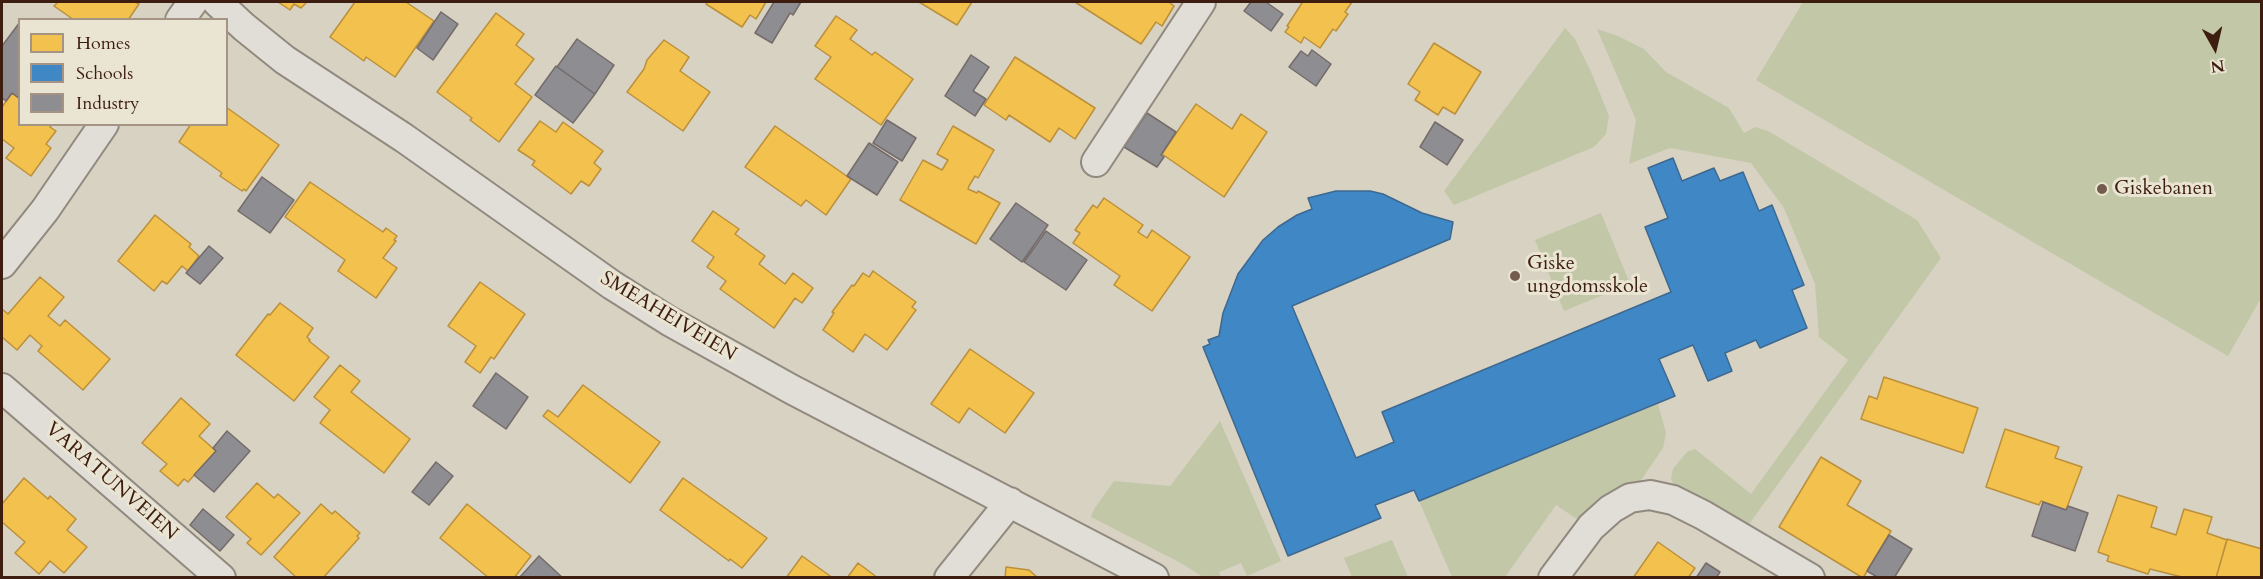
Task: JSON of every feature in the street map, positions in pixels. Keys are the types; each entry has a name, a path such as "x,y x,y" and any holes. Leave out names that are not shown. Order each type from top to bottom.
{"street":[{"path":"181,18 193,2"},
{"name":"SMEAHEIVEIEN","path":"217,2 285,60 404,138 612,285 669,321 792,389 1154,578"},
{"path":"1096,162 1201,2"},
{"path":"2,264 45,210 103,126"},
{"name":"VARATUNVEIEN","path":"2,388 220,578"},
{"path":"1553,578 1591,527 1611,509 1629,498 1650,495 1673,500 1703,515 1810,578"},
{"path":"949,578 1010,502"}],"green space":[{"name":"Giskebanen","path":"1803,2 2261,2 2261,298 2228,356 1756,80"},
{"path":"1565,28 1575,39 1609,116 1606,134 1594,147 1454,205 1444,191"},
{"path":"1597,29 1644,49 1666,72 1729,108 1744,133 1755,127 1768,131 1917,220 1941,258 1747,527 1674,486 1671,479 1673,469 1687,452 1695,449 1751,494 1848,360 1819,337 1815,284 1784,208 1751,163 1670,148 1629,164 1636,120"},
{"path":"1601,213 1630,284 1564,311 1535,240"},
{"path":"1658,404 1666,433 1663,448 1639,483 1583,523 1556,505 1505,577 1452,577 1419,501"},
{"path":"1220,421 1281,561 1247,576 1241,563 1219,572 1221,577 1203,577 1181,563 1091,517 1114,481 1170,486"},
{"path":"1392,540 1408,577 1352,577 1344,558"}],"building: Homes":[{"path":"58,2 135,2 139,4 129,18 71,18 54,6"},
{"path":"278,2 307,2 301,8 294,4 290,10"},
{"path":"355,2 406,2 434,21 395,77 366,57 364,61 330,37"},
{"path":"707,2 766,2 756,19 750,15 742,27 706,4"},
{"path":"919,2 972,2 957,25"},
{"path":"1075,2 1169,2 1174,6 1162,26 1156,22 1141,44"},
{"path":"1300,2 1352,2 1345,12 1348,14 1336,31 1333,29 1320,48 1304,37 1301,43 1285,32 1302,3"},
{"path":"496,13 524,34 516,45 534,59 515,84 532,97 499,142 437,92"},
{"path":"836,16 857,30 850,39 872,55 875,52 913,79 881,125 815,79 831,57 815,46"},
{"path":"664,40 689,57 680,71 710,92 683,131 627,92 644,69 647,60"},
{"path":"1434,43 1481,72 1455,114 1443,107 1438,115 1415,100 1420,92 1408,84"},
{"path":"1015,57 1095,108 1075,139 1059,128 1050,142 1009,115 1006,120 984,105"},
{"path":"12,93 18,98 18,126 51,126 56,131 46,144 51,148 31,176 6,158 14,148 2,139 2,107"},
{"path":"1196,104 1232,129 1241,114 1267,132 1224,197 1162,154"},
{"path":"228,108 279,145 246,191 244,189 242,191 220,176 222,173 179,142 190,126 228,126"},
{"path":"540,121 556,132 563,122 603,151 594,163 601,169 589,186 581,181 571,194 532,165 535,161 518,150"},
{"path":"775,126 851,179 826,215 806,200 801,206 745,167"},
{"path":"953,126 994,150 978,178 975,176 968,189 977,193 978,191 1000,203 976,244 900,200 923,160 942,170 948,160 937,154"},
{"path":"310,182 383,232 386,228 397,236 394,240 396,241 383,258 397,268 376,298 338,271 345,260 285,217"},
{"path":"1104,198 1143,225 1138,232 1147,238 1152,230 1190,257 1152,311 1114,285 1120,276 1073,243 1080,233 1075,230 1093,205 1097,208"},
{"path":"713,211 739,229 735,234 765,256 759,264 785,284 793,273 813,288 802,303 795,298 774,328 720,289 726,281 707,267 714,257 692,241"},
{"path":"155,215 191,244 189,247 199,256 188,271 182,266 167,284 162,281 154,291 118,261"},
{"path":"873,271 916,302 912,307 916,310 887,350 865,334 853,352 823,330 834,313 832,312 852,285 854,286 863,273 869,277"},
{"path":"40,277 64,297 48,316 60,326 65,320 110,359 83,390 38,351 42,346 30,335 17,350 2,337 2,309 8,314"},
{"path":"480,282 525,314 494,359 491,357 480,373 465,362 476,346 448,326"},
{"path":"280,303 313,328 307,337 309,341 329,357 294,401 236,355 268,314 270,315"},
{"path":"970,349 1034,393 1005,433 969,408 959,423 931,404"},
{"path":"340,365 360,381 351,392 410,439 384,473 320,423 330,410 314,397"},
{"path":"1884,377 1978,408 1963,453 1861,419 1869,396 1877,399"},
{"path":"583,385 660,442 630,483 543,416 548,410 558,417"},
{"path":"181,398 210,424 199,436 216,451 188,482 184,479 178,486 160,471 167,464 142,443"},
{"path":"2005,429 2059,447 2055,458 2082,467 2066,510 2041,501 2039,505 1986,487"},
{"path":"1821,457 1861,481 1847,505 1891,531 1863,578 1779,527"},
{"path":"24,478 48,499 50,496 76,519 67,530 87,547 64,573 50,561 39,574 15,553 25,542 2,522 2,504"},
{"path":"683,478 767,538 742,568 660,510"},
{"path":"257,483 274,498 278,494 300,513 261,555 247,543 251,539 226,517"},
{"path":"2118,495 2157,507 2151,527 2176,535 2184,509 2212,517 2207,533 2227,540 2216,578 2186,578 2150,569 2148,574 2107,561 2109,556 2098,552"},
{"path":"321,504 332,514 335,511 360,533 357,536 359,538 323,578 297,578 274,557"},
{"path":"467,504 531,556 514,578 489,578 440,538"},
{"path":"2227,539 2262,549 2262,578 2216,578"},
{"path":"1658,542 1695,568 1688,578 1633,578"},
{"path":"802,556 833,578 786,578"},
{"path":"858,563 878,578 847,578"},
{"path":"1006,567 1029,570 1038,578 1005,578"}],"building: Schools":[{"path":"1673,158 1682,181 1714,168 1720,181 1743,172 1759,211 1772,205 1804,285 1792,290 1807,328 1760,348 1756,340 1725,353 1732,371 1708,381 1693,345 1659,359 1675,396 1419,501 1414,490 1375,505 1381,518 1288,556 1203,347 1210,344 1208,340 1219,336 1223,313 1238,274 1263,240 1278,227 1312,209 1308,198 1336,191 1370,191 1383,194 1422,213 1453,222 1450,239 1292,306 1356,458 1394,442 1382,412 1671,292 1645,227 1668,218 1648,168"}],"building: Industry":[{"path":"774,2 801,2 793,15 790,13 772,43 755,33"},
{"path":"1251,2 1266,2 1283,14 1271,31 1244,11"},
{"path":"441,12 458,24 433,60 417,48"},
{"path":"18,25 18,98 12,93 6,101 2,98 2,46"},
{"path":"577,39 614,65 595,94 557,67"},
{"path":"1312,50 1331,64 1316,86 1289,67 1301,51 1308,56"},
{"path":"971,55 989,67 973,91 986,99 975,116 945,96"},
{"path":"556,66 595,94 573,123 535,95"},
{"path":"1147,113 1176,132 1161,155 1164,157 1157,167 1124,147"},
{"path":"887,120 916,138 902,161 873,143"},
{"path":"1435,122 1463,140 1447,165 1420,147"},
{"path":"869,143 898,162 877,195 847,176"},
{"path":"262,177 294,200 270,233 238,211"},
{"path":"1016,203 1048,225 1022,262 990,239"},
{"path":"1046,231 1087,260 1066,290 1024,262"},
{"path":"209,246 223,258 200,284 186,273"},
{"path":"496,373 528,397 506,429 473,406"},
{"path":"227,431 250,451 214,492 194,475 216,451 213,448"},
{"path":"436,462 453,476 429,505 412,492"},
{"path":"2043,502 2066,510 2068,506 2088,513 2075,551 2032,536"},
{"path":"203,509 234,535 220,551 190,525"},
{"path":"1889,535 1912,549 1894,578 1879,578 1867,571"},
{"path":"539,556 563,578 519,578"},
{"path":"1706,563 1720,572 1716,578 1696,578"}],"place":[{"name":"Giskebanen","path":"2102,189"},
{"name":"Giske ungdomsskole","path":"1515,276"}]}
